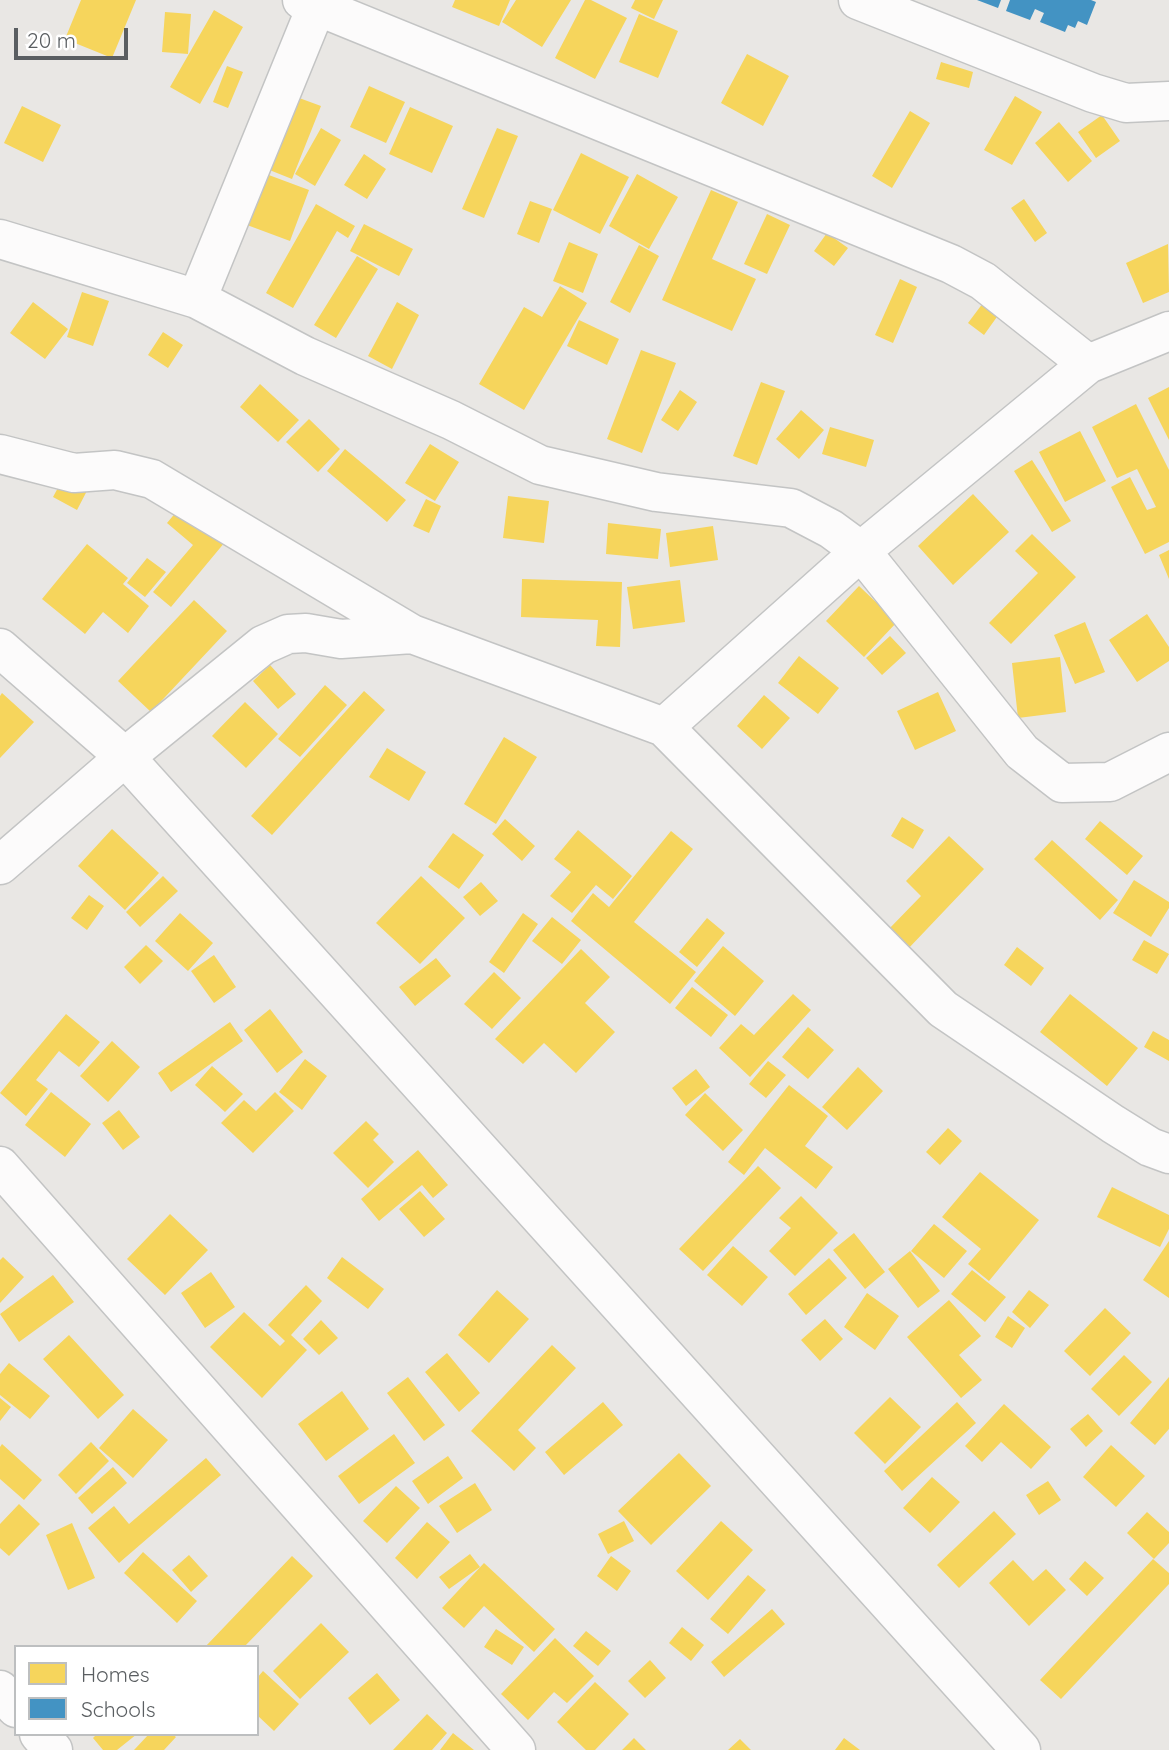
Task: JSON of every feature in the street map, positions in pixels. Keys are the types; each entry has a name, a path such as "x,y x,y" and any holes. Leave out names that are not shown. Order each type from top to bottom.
{"street":[{"path":"858,0 1093,93 1126,103 1169,101"},
{"path":"197,299 313,2 951,264 984,281 1087,364"},
{"path":"0,239 197,299 305,356 451,420 540,465 656,492 791,508 831,529 861,551 1021,752 1062,783 1110,782 1169,752"},
{"path":"664,727 861,551 1087,364 1169,331"},
{"path":"0,454 74,473 115,470 152,479 412,634 664,727 943,1009 1113,1124 1150,1147 1169,1154"},
{"path":"0,865 125,757 263,645 288,634 306,633 341,639 412,634"},
{"path":"0,648 125,757 1021,1750"},
{"path":"0,1166 516,1750"},
{"path":"0,1690 14,1706"},
{"path":"41,1736 53,1750"}],"building: Homes":[{"path":"81,0 136,0 112,58 65,39"},
{"path":"455,0 510,0 499,26 452,7"},
{"path":"516,0 571,0 542,47 502,22"},
{"path":"585,0 591,0 627,18 595,79 555,58"},
{"path":"635,0 663,0 654,19 631,8"},
{"path":"214,10 243,27 200,104 170,87"},
{"path":"165,12 191,14 188,54 162,52"},
{"path":"639,14 678,31 658,78 619,62"},
{"path":"747,54 789,76 763,126 721,103"},
{"path":"941,62 973,72 969,88 936,79"},
{"path":"227,66 243,72 228,108 213,102"},
{"path":"369,86 405,102 386,143 350,127"},
{"path":"291,95 321,106 292,179 262,167"},
{"path":"1015,96 1042,112 1012,165 984,150"},
{"path":"22,106 61,125 43,162 4,143"},
{"path":"410,107 453,126 432,173 389,154"},
{"path":"910,111 930,123 892,188 872,176"},
{"path":"1102,115 1120,141 1096,158 1078,132"},
{"path":"1059,122 1092,161 1068,182 1035,143"},
{"path":"321,128 341,140 315,186 295,174"},
{"path":"497,128 518,136 484,218 462,209"},
{"path":"581,153 629,177 600,234 553,210"},
{"path":"364,154 386,169 367,199 344,185"},
{"path":"258,171 309,190 290,241 239,222"},
{"path":"637,174 678,197 649,249 609,226"},
{"path":"711,190 738,202 712,259 756,279 732,331 662,300"},
{"path":"1024,199 1047,233 1035,242 1011,208"},
{"path":"530,201 552,209 539,243 517,234"},
{"path":"316,204 355,226 348,238 337,231 293,308 266,293"},
{"path":"767,214 790,225 767,274 744,264"},
{"path":"364,224 413,249 399,276 350,251"},
{"path":"827,233 848,248 834,266 814,251"},
{"path":"569,242 598,254 583,293 553,281"},
{"path":"1168,244 1169,292 1143,303 1126,263"},
{"path":"639,245 659,256 630,313 610,302"},
{"path":"357,256 378,269 336,338 314,325"},
{"path":"900,279 917,287 893,343 875,335"},
{"path":"560,286 587,303 524,410 479,384 524,307 542,317"},
{"path":"82,292 109,301 93,346 67,337"},
{"path":"33,302 68,329 45,359 10,333"},
{"path":"397,302 419,315 392,369 368,356"},
{"path":"983,303 999,314 984,335 968,323"},
{"path":"579,320 619,339 607,365 567,346"},
{"path":"163,332 183,345 168,368 148,355"},
{"path":"641,350 676,363 642,453 607,439"},
{"path":"761,382 785,391 757,465 733,456"},
{"path":"260,384 299,420 278,442 240,407"},
{"path":"1169,387 1169,440 1148,398"},
{"path":"680,390 697,402 678,431 661,420"},
{"path":"1136,404 1169,470 1169,542 1145,554 1111,487 1130,477 1147,510 1156,507 1137,469 1117,478 1092,427"},
{"path":"801,410 824,430 799,459 776,439"},
{"path":"309,419 340,449 318,472 286,442"},
{"path":"830,427 874,440 866,467 822,454"},
{"path":"1080,431 1106,481 1065,502 1039,452"},
{"path":"430,444 459,462 435,501 405,483"},
{"path":"345,449 406,500 387,522 327,471"},
{"path":"1032,460 1071,521 1052,532 1014,471"},
{"path":"66,473 90,485 77,510 53,497"},
{"path":"973,494 1009,532 953,585 918,546"},
{"path":"508,496 549,501 544,543 503,538"},
{"path":"426,499 441,506 429,533 413,526"},
{"path":"182,505 225,542 171,607 153,592 193,545 167,523"},
{"path":"608,523 661,529 658,559 606,554"},
{"path":"713,526 718,560 670,567 666,533"},
{"path":"1032,534 1076,577 1011,644 989,623 1038,573 1015,551"},
{"path":"87,544 128,578 123,584 149,606 128,633 103,612 85,634 42,599"},
{"path":"1169,550 1169,579 1159,555"},
{"path":"147,558 166,572 145,597 127,583"},
{"path":"522,579 622,582 620,647 596,646 598,620 521,617"},
{"path":"680,580 685,622 633,629 627,587"},
{"path":"859,586 897,622 864,657 826,621"},
{"path":"194,600 227,631 151,712 118,681"},
{"path":"1147,614 1169,647 1169,661 1137,682 1109,640"},
{"path":"1085,622 1105,672 1075,684 1054,635"},
{"path":"890,636 906,653 882,675 866,658"},
{"path":"799,656 839,688 818,714 778,683"},
{"path":"1060,657 1066,712 1018,718 1012,663"},
{"path":"270,665 296,694 278,709 253,681"},
{"path":"325,685 347,705 300,757 278,739"},
{"path":"364,691 385,710 272,835 251,816"},
{"path":"938,692 956,731 915,750 897,711"},
{"path":"2,693 34,722 0,758 0,696"},
{"path":"764,695 790,718 762,749 737,726"},
{"path":"245,702 278,734 246,768 212,736"},
{"path":"504,737 537,757 496,824 464,804"},
{"path":"387,748 426,772 409,801 369,777"},
{"path":"902,817 924,830 913,849 891,836"},
{"path":"505,819 535,846 522,861 492,834"},
{"path":"1100,821 1143,856 1127,875 1085,839"},
{"path":"112,829 159,873 125,910 78,866"},
{"path":"578,830 632,876 613,899 596,885 572,913 550,896 571,872 554,859"},
{"path":"671,831 693,849 634,922 696,972 670,1004 571,921 593,893 609,907"},
{"path":"453,833 484,855 459,889 428,867"},
{"path":"949,836 984,869 907,950 887,931 921,896 906,881"},
{"path":"1052,840 1118,900 1100,920 1034,859"},
{"path":"163,876 178,891 140,927 126,912"},
{"path":"421,876 465,918 420,964 376,923"},
{"path":"1134,880 1169,902 1169,908 1151,937 1113,913"},
{"path":"481,882 498,901 480,916 463,897"},
{"path":"89,895 104,906 87,930 71,918"},
{"path":"180,913 213,943 188,971 155,941"},
{"path":"523,913 538,924 504,973 489,962"},
{"path":"552,917 581,940 562,964 532,941"},
{"path":"707,918 725,933 697,967 679,952"},
{"path":"1144,940 1169,954 1157,974 1132,960"},
{"path":"146,945 163,961 140,984 124,967"},
{"path":"723,946 764,981 735,1016 694,981"},
{"path":"1017,947 1044,968 1031,986 1004,965"},
{"path":"581,949 610,977 585,1003 615,1032 576,1073 544,1043 523,1064 495,1039"},
{"path":"214,955 236,987 214,1003 191,971"},
{"path":"436,958 451,976 415,1006 399,987"},
{"path":"494,972 521,998 492,1029 464,1004"},
{"path":"692,987 728,1015 711,1037 675,1008"},
{"path":"793,994 811,1010 750,1077 719,1048 741,1024 754,1035"},
{"path":"1070,994 1138,1048 1107,1086 1040,1032"},
{"path":"270,1009 303,1052 277,1073 244,1030"},
{"path":"66,1014 100,1042 79,1067 59,1051 36,1080 48,1089 26,1116 0,1093"},
{"path":"230,1022 243,1041 171,1092 158,1073"},
{"path":"808,1027 834,1050 808,1079 782,1057"},
{"path":"1153,1031 1169,1040 1169,1061 1144,1047"},
{"path":"112,1041 140,1067 108,1102 80,1076"},
{"path":"305,1059 327,1076 302,1110 279,1092"},
{"path":"768,1061 786,1075 766,1098 749,1084"},
{"path":"212,1066 243,1094 225,1112 195,1085"},
{"path":"858,1067 883,1091 847,1130 822,1107"},
{"path":"696,1069 710,1087 686,1106 672,1088"},
{"path":"789,1085 828,1116 805,1146 833,1167 816,1189 765,1148 744,1175 728,1162"},
{"path":"51,1092 91,1124 65,1157 25,1125"},
{"path":"275,1092 294,1111 253,1153 221,1123 244,1100 256,1111"},
{"path":"705,1093 743,1130 723,1151 685,1115"},
{"path":"119,1110 140,1137 123,1150 102,1123"},
{"path":"366,1121 379,1134 373,1140 394,1162 368,1188 333,1153"},
{"path":"948,1128 962,1141 940,1165 926,1152"},
{"path":"418,1150 448,1185 433,1198 422,1185 379,1221 361,1199"},
{"path":"758,1166 781,1188 703,1271 679,1249"},
{"path":"980,1172 1039,1220 989,1281 968,1264 981,1249 942,1217"},
{"path":"1112,1187 1169,1215 1169,1229 1160,1247 1097,1217"},
{"path":"420,1191 445,1219 424,1237 399,1209"},
{"path":"801,1196 838,1233 795,1276 769,1251 791,1228 779,1218"},
{"path":"170,1214 208,1250 165,1295 127,1259"},
{"path":"934,1224 967,1251 944,1278 911,1251"},
{"path":"854,1233 885,1272 865,1289 833,1250"},
{"path":"1169,1241 1169,1298 1143,1280"},
{"path":"733,1246 768,1277 742,1306 707,1275"},
{"path":"910,1251 940,1291 918,1308 888,1269"},
{"path":"3,1257 24,1277 0,1303 0,1260"},
{"path":"342,1257 384,1289 368,1309 327,1278"},
{"path":"829,1258 847,1278 806,1315 788,1294"},
{"path":"972,1270 1006,1297 985,1322 951,1294"},
{"path":"211,1272 235,1307 205,1328 181,1293"},
{"path":"53,1275 74,1302 19,1342 0,1314"},
{"path":"306,1285 322,1301 291,1335 307,1350 262,1398 210,1347 244,1312 280,1346 285,1341 268,1325"},
{"path":"497,1290 529,1319 489,1363 458,1335"},
{"path":"1029,1290 1049,1305 1030,1328 1012,1312"},
{"path":"867,1293 899,1316 875,1350 844,1327"},
{"path":"949,1300 981,1336 959,1355 982,1380 961,1398 907,1337"},
{"path":"1105,1308 1131,1333 1090,1376 1064,1351"},
{"path":"1008,1316 1025,1328 1012,1348 995,1337"},
{"path":"825,1319 843,1339 820,1361 801,1340"},
{"path":"321,1320 338,1338 319,1355 303,1339"},
{"path":"69,1335 124,1395 98,1419 43,1359"},
{"path":"552,1345 576,1368 518,1430 536,1448 514,1471 471,1431"},
{"path":"447,1353 480,1393 459,1412 425,1372"},
{"path":"1124,1355 1152,1382 1119,1416 1091,1389"},
{"path":"9,1363 50,1396 30,1419 0,1395 0,1374"},
{"path":"408,1377 445,1425 424,1441 387,1393"},
{"path":"1169,1377 1169,1429 1155,1445 1130,1423"},
{"path":"342,1391 369,1429 326,1461 298,1424"},
{"path":"890,1397 921,1427 885,1464 854,1433"},
{"path":"0,1398 11,1407 0,1421"},
{"path":"603,1402 623,1425 564,1475 545,1452"},
{"path":"957,1402 976,1423 902,1491 884,1471"},
{"path":"1004,1404 1051,1447 1031,1469 1001,1442 982,1462 965,1446"},
{"path":"133,1409 168,1440 133,1478 99,1448"},
{"path":"1088,1414 1103,1431 1086,1447 1070,1429"},
{"path":"394,1434 415,1463 359,1504 338,1476"},
{"path":"91,1442 109,1461 76,1494 58,1475"},
{"path":"2,1444 42,1480 24,1500 0,1479"},
{"path":"1111,1445 1145,1476 1116,1507 1083,1477"},
{"path":"679,1453 711,1486 651,1545 618,1511"},
{"path":"448,1456 463,1478 428,1504 412,1481"},
{"path":"206,1458 221,1475 119,1563 88,1528 114,1506 129,1524"},
{"path":"113,1467 127,1483 92,1514 78,1498"},
{"path":"932,1477 960,1502 930,1533 903,1508"},
{"path":"1048,1481 1061,1500 1039,1515 1026,1495"},
{"path":"475,1483 492,1510 457,1533 439,1506"},
{"path":"396,1486 420,1508 387,1543 363,1521"},
{"path":"19,1504 40,1524 9,1556 0,1548 0,1524"},
{"path":"994,1511 1016,1534 959,1588 937,1565"},
{"path":"1147,1512 1169,1532 1169,1543 1154,1559 1127,1533"},
{"path":"624,1521 634,1541 608,1554 598,1534"},
{"path":"721,1521 753,1550 708,1600 676,1571"},
{"path":"427,1522 450,1542 417,1579 395,1558"},
{"path":"72,1523 95,1578 68,1590 46,1535"},
{"path":"143,1552 197,1601 177,1623 124,1573"},
{"path":"470,1554 480,1567 449,1589 439,1577"},
{"path":"189,1555 208,1576 191,1592 172,1570"},
{"path":"292,1556 313,1576 246,1645 207,1645"},
{"path":"611,1556 631,1571 617,1591 597,1576"},
{"path":"1153,1559 1169,1573 1169,1584 1061,1699 1040,1680"},
{"path":"1013,1560 1033,1581 1046,1569 1066,1590 1029,1626 989,1583"},
{"path":"1085,1561 1104,1578 1087,1596 1069,1579"},
{"path":"484,1563 555,1629 534,1652 484,1606 464,1628 442,1608"},
{"path":"748,1575 766,1590 728,1634 710,1619"},
{"path":"772,1609 785,1624 724,1677 711,1662"},
{"path":"321,1623 349,1652 300,1699 273,1671"},
{"path":"682,1627 704,1645 691,1661 669,1643"},
{"path":"496,1629 524,1647 512,1665 484,1647"},
{"path":"586,1631 611,1651 598,1666 573,1646"},
{"path":"555,1638 594,1676 567,1703 554,1692 528,1720 501,1694"},
{"path":"650,1660 666,1678 645,1698 628,1681"},
{"path":"263,1671 299,1704 274,1731 259,1717 259,1676"},
{"path":"377,1673 400,1700 370,1725 348,1698"},
{"path":"595,1682 629,1714 595,1750 586,1750 557,1722"},
{"path":"427,1714 447,1733 432,1750 393,1750"},
{"path":"453,1733 474,1750 440,1750"},
{"path":"134,1736 117,1750 103,1750 93,1738"},
{"path":"147,1736 176,1737 164,1750 134,1750"},
{"path":"634,1738 646,1750 622,1750"},
{"path":"844,1738 860,1750 835,1750"},
{"path":"740,1739 751,1750 728,1750"}],"building: Schools":[{"path":"977,0 1001,0 998,8"},
{"path":"1010,0 1096,2 1087,25 1078,21 1075,28 1068,25 1065,32 1040,22 1044,13 1035,9 1030,20 1006,11"}]}
